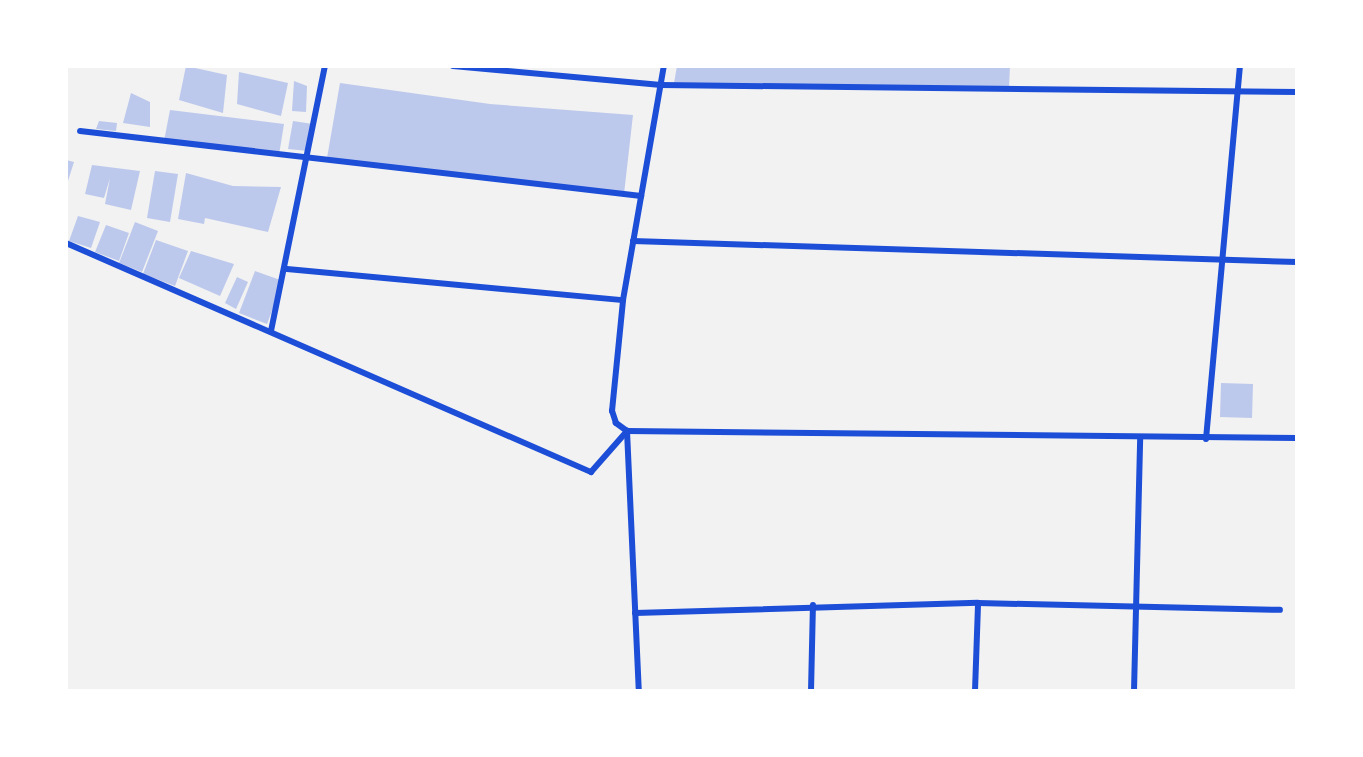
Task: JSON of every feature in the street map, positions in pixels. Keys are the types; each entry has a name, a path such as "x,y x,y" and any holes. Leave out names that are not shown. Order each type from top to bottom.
{"street":[{"path":"271,332 310,159 325,66"},
{"path":"453,66 661,85 1297,92"},
{"path":"664,66 623,300 612,411 616,423 627,431 1206,439 1297,438"},
{"path":"1206,439 1240,66"},
{"path":"80,131 641,196"},
{"path":"633,241 1297,262"},
{"path":"66,243 591,472 627,431"},
{"path":"287,269 623,300"},
{"path":"627,431 639,691"},
{"path":"1134,691 1140,438"},
{"path":"635,613 813,605 978,603 1280,610"},
{"path":"975,691 978,603"},
{"path":"811,691 813,605"}],"building":[{"path":"186,66 227,75 223,113 179,100"},
{"path":"677,66 1010,66 1009,87 929,87 674,83"},
{"path":"239,72 288,83 281,116 237,104"},
{"path":"294,81 307,86 306,112 292,111"},
{"path":"340,83 490,104 633,115 624,194 327,158"},
{"path":"131,93 150,102 150,127 123,123"},
{"path":"170,110 284,124 279,155 164,141"},
{"path":"99,121 117,123 116,131 96,129"},
{"path":"293,121 313,124 308,151 288,149"},
{"path":"66,160 74,162 66,187"},
{"path":"92,165 140,171 131,210 105,204 110,178 104,198 85,194"},
{"path":"155,171 178,174 170,222 147,218"},
{"path":"186,173 233,186 281,187 268,232 205,218 204,224 178,219"},
{"path":"78,216 100,222 91,248 69,241"},
{"path":"135,222 158,231 142,272 119,263"},
{"path":"106,225 129,233 119,261 95,252"},
{"path":"156,240 188,251 175,286 143,274"},
{"path":"191,251 234,264 220,296 179,278"},
{"path":"255,271 283,281 267,324 239,313"},
{"path":"237,277 248,282 236,309 225,303"},
{"path":"1221,383 1253,384 1252,418 1220,417"}]}
